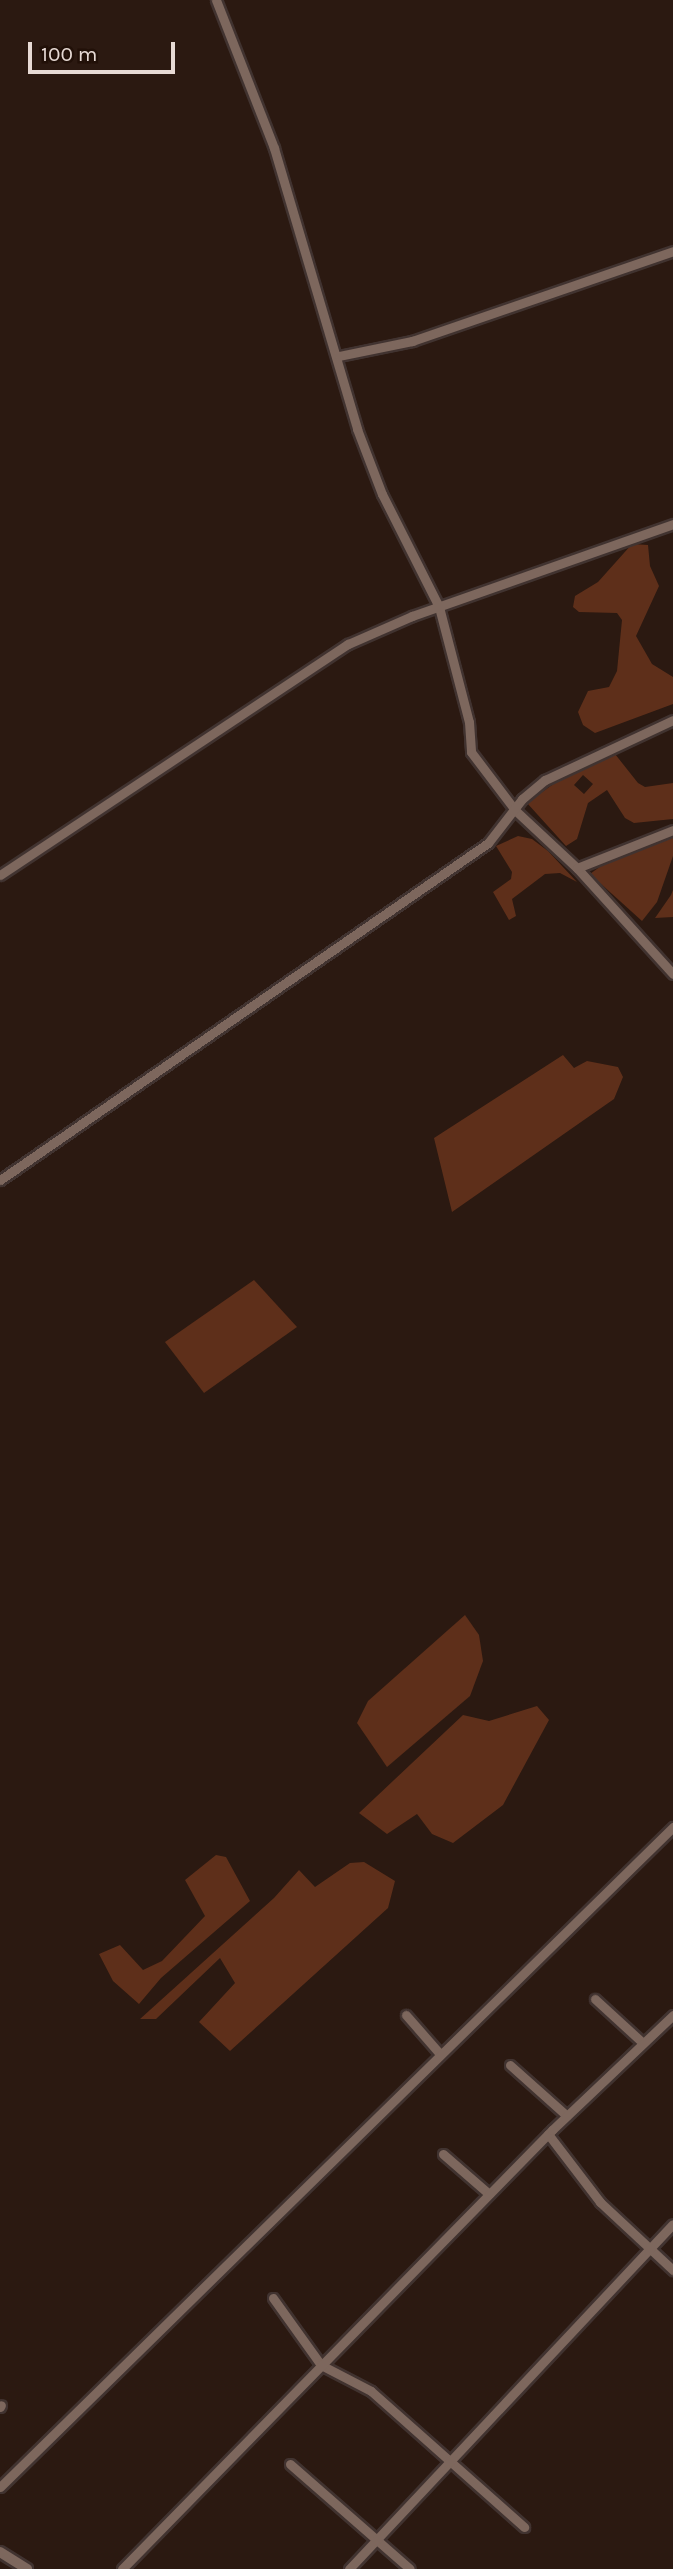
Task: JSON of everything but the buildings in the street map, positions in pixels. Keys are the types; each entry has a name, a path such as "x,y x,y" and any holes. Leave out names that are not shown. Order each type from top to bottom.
{"street":[{"path":"216,0 274,148 339,356 357,429 382,494 439,607 469,722 471,752 514,810 577,868 673,974"},
{"path":"339,356 412,341 673,251"},
{"path":"0,875 348,644 439,607 673,524"},
{"path":"0,1180 488,843 514,810 545,780 673,720"},
{"path":"577,868 673,830"},
{"path":"0,2487 673,1827"},
{"path":"595,1999 643,2043"},
{"path":"406,2015 440,2053"},
{"path":"122,2569 548,2134 673,2015"},
{"path":"510,2065 567,2116"},
{"path":"548,2134 600,2202 673,2270"},
{"path":"443,2154 489,2194"},
{"path":"349,2569 673,2224"},
{"path":"273,2298 321,2365 371,2391 524,2527"},
{"path":"290,2464 410,2569"},
{"path":"2,2556 27,2569"}],"shaded area":[{"path":"632,544 648,545 650,566 659,586 636,636 652,664 673,677 673,704 595,733 583,725 578,712 588,691 609,687 617,671 622,620 617,613 579,612 573,607 575,596 598,582"},
{"path":"615,754 638,783 645,787 673,783 673,819 634,823 625,818 607,790 588,803 577,839 566,846 527,803 559,780","holes":["583,775 593,784 584,794 574,785"]},
{"path":"518,836 532,839 548,851 577,882 560,873 545,874 512,899 516,916 509,920 493,892 511,879 512,872 496,846"},
{"path":"673,837 673,856 657,902 642,921 590,874 605,863"},
{"path":"673,890 673,917 655,918 671,895"},
{"path":"563,1055 574,1068 587,1061 618,1067 623,1077 614,1099 452,1212 434,1138"},
{"path":"254,1280 297,1327 204,1393 165,1342"},
{"path":"465,1615 479,1635 483,1661 470,1696 387,1767 357,1723 368,1701"},
{"path":"537,1706 549,1720 503,1805 453,1843 432,1834 417,1814 387,1834 359,1813 463,1715 489,1721"},
{"path":"216,1855 226,1857 250,1901 161,1978 139,2004 113,1981 99,1954 120,1945 143,1970 162,1961 205,1916 185,1880"},
{"path":"364,1862 395,1881 388,1908 230,2051 199,2022 235,1983 220,1958 156,2019 140,2019 274,1898 299,1870 315,1887 350,1863"}]}
